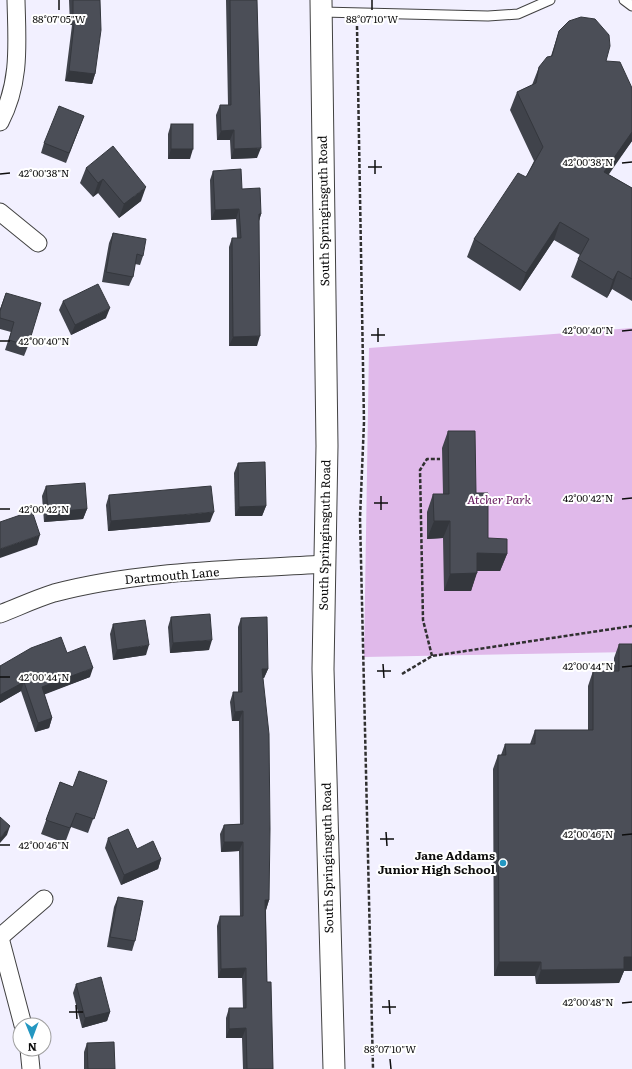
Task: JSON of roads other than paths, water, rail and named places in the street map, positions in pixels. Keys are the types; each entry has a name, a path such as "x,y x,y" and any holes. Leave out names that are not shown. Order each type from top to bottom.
{"street":[{"path":"0,122 14,86 16,67 16,0"},
{"name":"South Springinsguth Road","path":"321,6 327,446 324,564 324,669 334,1069"},
{"path":"0,212 38,242"},
{"name":"Dartmouth Lane","path":"0,614 30,601 54,593 142,576 324,564"},
{"path":"21,1017 0,938 44,899"},
{"path":"30,1057 31,1069"}],"lane":[{"path":"624,0 632,6"},
{"path":"321,6 357,12 488,16 518,14 545,1"}],"place":[{"name":"Jane Addams Junior High School","path":"503,863"}],"park label":[{"name":"Atcher Park","path":"499,500"}]}
